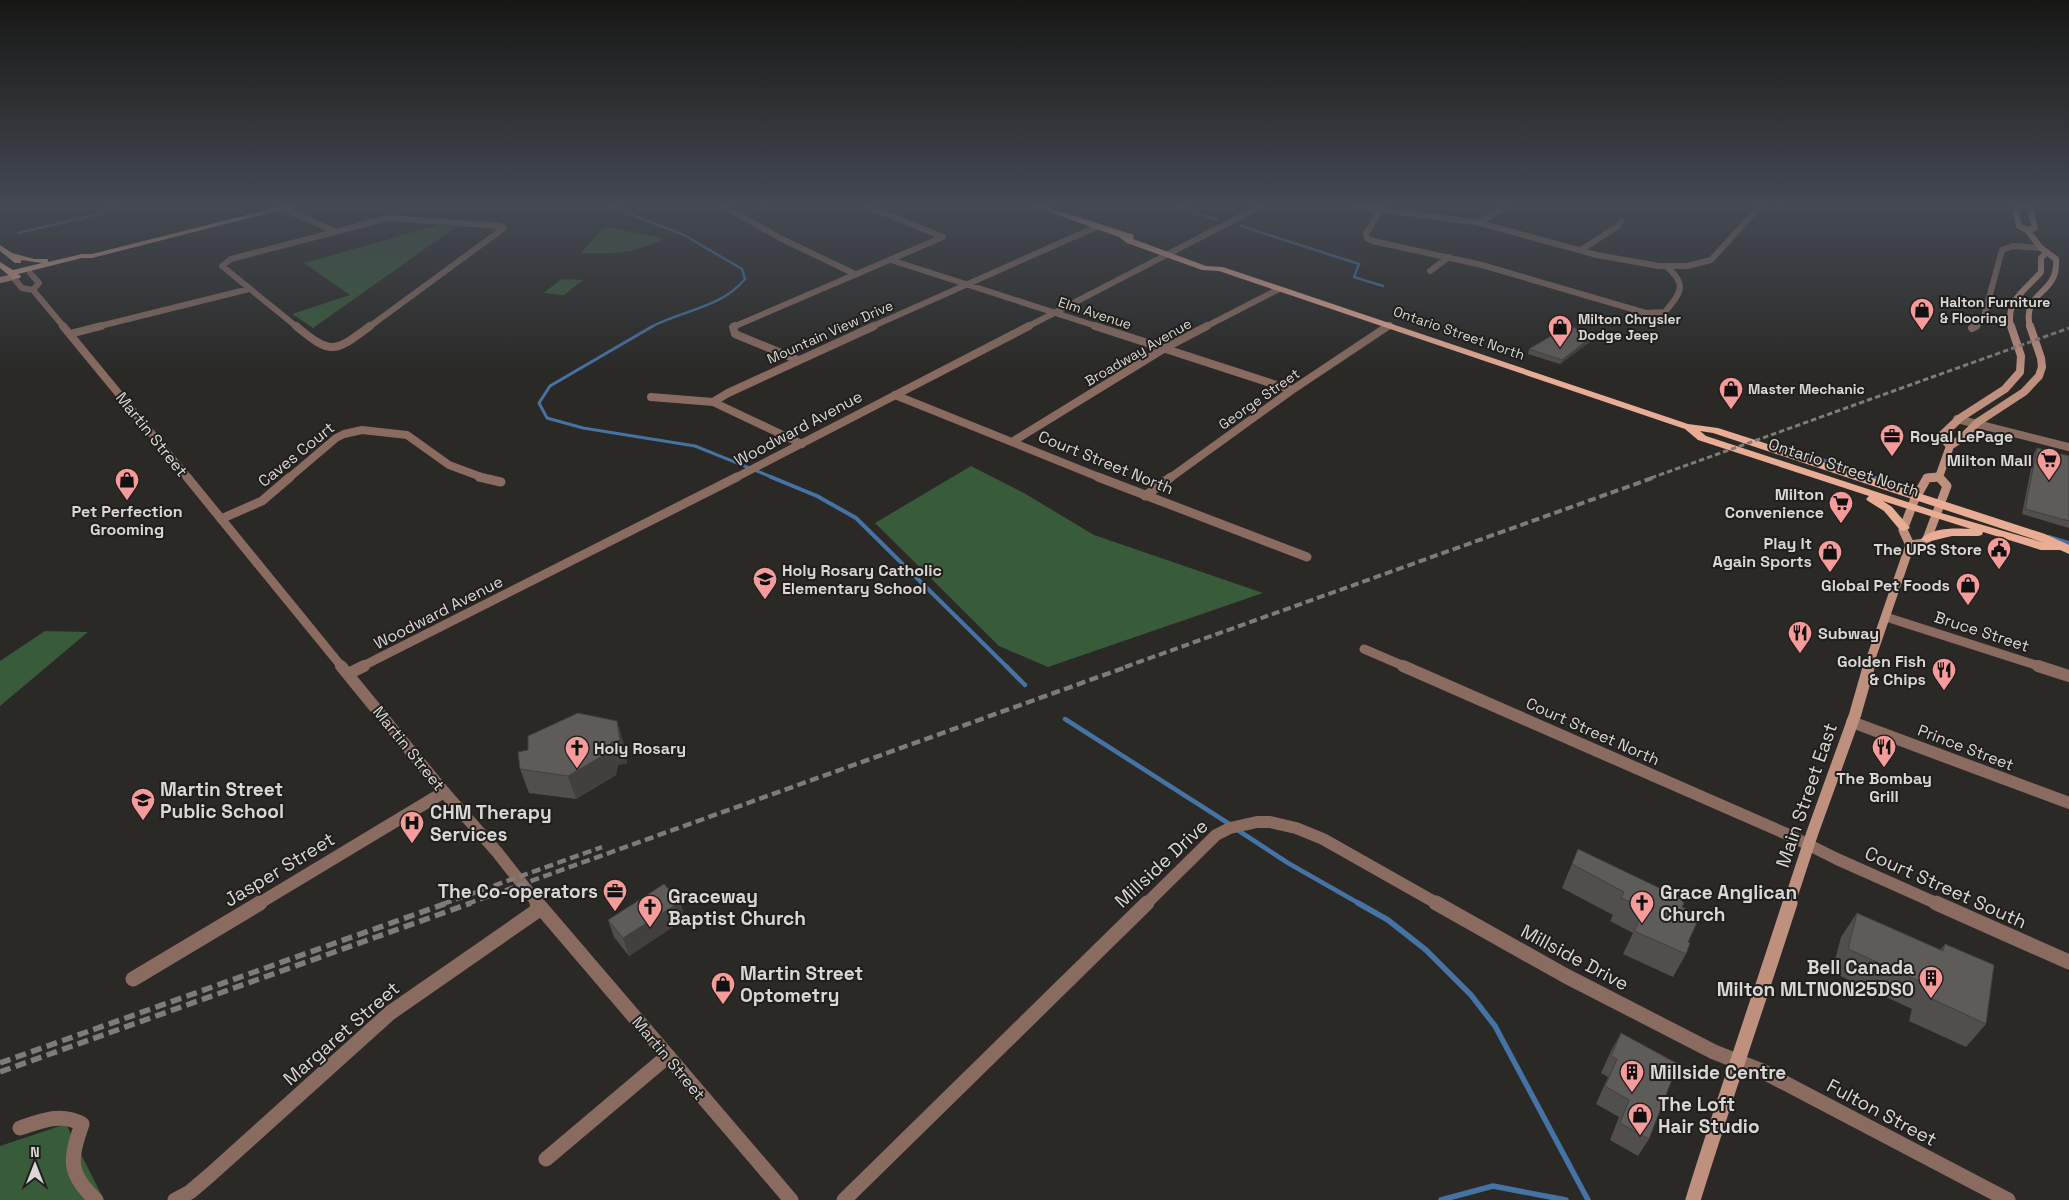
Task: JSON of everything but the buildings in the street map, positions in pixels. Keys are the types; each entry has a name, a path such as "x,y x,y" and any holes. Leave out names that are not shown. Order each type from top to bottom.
{"main road":[{"path":"19,262 29,271"},
{"path":"29,271 61,262"},
{"path":"0,280 67,262"},
{"name":"Ontario Street North","path":"1189,262 1205,268 1220,269 1390,325 1687,427 1714,430 1939,509"},
{"name":"Ontario Street North","path":"1210,262 1220,269"},
{"path":"1950,446 1941,436 1957,419 2013,383 2021,369 2021,355 2010,328 2009,312 2014,300 2041,272 2040,262"},
{"path":"1939,476 1950,446 1962,441 1976,424 2020,394 2038,379 2042,363 2028,319 2030,308 2037,297 2057,274 2056,262"},
{"name":"Martin Street","path":"0,264 13,275"},
{"path":"0,276 13,275"},
{"name":"Ontario Street North","path":"1687,427 1702,438 1858,489 1914,501"},
{"path":"1939,476 1947,486 1927,539 1925,543 1910,545 1903,530 1914,501 1927,478 1939,476"},
{"path":"1858,489 1888,508 1904,528"},
{"path":"1939,509 2017,540"},
{"path":"1939,509 2041,536 2065,549"},
{"path":"1927,539 1938,534 1955,531 2065,549"},
{"name":"Main Street East","path":"1693,1200 1736,1062 1756,1010 1809,844 1852,722 1910,545"}],"street":[{"path":"225,262 222,264 223,268 249,290 319,345 333,347 341,346 456,262"},
{"path":"830,262 855,274"},
{"path":"798,360 735,334 733,327 886,262"},
{"name":"Elm Avenue","path":"897,262 1292,390"},
{"name":"Mountain View Drive","path":"713,402 798,360 1018,262"},
{"name":"Woodward Avenue","path":"348,674 765,463 1056,314 1153,262"},
{"path":"1430,271 1442,262"},
{"path":"1466,262 1633,310 1657,314 1665,312 1679,296 1682,287 1680,279 1666,266"},
{"path":"1636,262 1666,266 1706,262"},
{"path":"1972,328 1983,320 1999,262"},
{"path":"29,271 39,284 33,290"},
{"name":"Martin Street","path":"13,275 22,288 33,290 70,334 444,792 790,1200"},
{"name":"Broadway Avenue","path":"1012,442 1165,348 1279,289"},
{"path":"70,334 249,290"},
{"name":"George Street","path":"1145,496 1292,390 1390,325"},
{"name":"Court Street North","path":"895,395 1145,496 1307,557"},
{"path":"651,397 713,402 802,444"},
{"path":"1957,419 2069,447"},
{"name":"Caves Court","path":"221,519 262,501 336,438 342,434 358,430 407,435 442,462 477,477 501,482"},
{"name":"Bruce Street","path":"1886,617 2069,676"},
{"name":"Court Street North","path":"1364,649 1809,844"},
{"name":"Prince Street","path":"1852,722 2069,803"},
{"name":"Jasper Street","path":"133,979 444,792"},
{"name":"Millside Drive","path":"844,1200 1210,841 1224,830 1247,823 1282,822 1304,829 1566,976 1736,1062"},
{"name":"Court Street South","path":"1809,844 1837,859 2069,962"},
{"name":"Margaret Street","path":"175,1200 190,1192 210,1176 390,1013 541,908"},
{"path":"546,1159 668,1056"},
{"name":"Fulton Street","path":"1736,1062 1762,1072 2008,1200"},
{"path":"20,1128 58,1117 74,1118 82,1124 71,1156 72,1164 80,1187 96,1200"}],"green space":[{"path":"406,262 313,328 292,314 350,295 304,263"},
{"path":"562,279 583,280 564,295 543,293"},
{"path":"971,466 1024,493 1094,535 1263,593 1048,667 999,646 875,523"},
{"path":"45,631 88,632 0,706 0,661"},
{"path":"66,1124 104,1200 0,1200 0,1146"}],"waterway":[{"path":"653,326 701,308 735,289 745,279 742,269 730,262"},
{"path":"1353,262 1359,264 1354,277 1383,286"},
{"path":"653,326 550,386 539,403 547,418 583,428 695,446 774,478"},
{"path":"1785,447 1876,478"},
{"path":"771,477 817,496 856,518 1007,667"},
{"path":"1872,477 1892,484"},
{"path":"2049,537 2069,543"},
{"path":"1007,667 1025,685"},
{"path":"1065,719 1231,825"},
{"path":"1236,829 1288,863 1360,904"},
{"path":"1358,903 1388,920 1426,950 1471,995 1495,1026 1588,1200"},
{"path":"1441,1200 1493,1186 1566,1200"}],"railway":[{"path":"1651,478 2069,328"},
{"path":"1125,667 1655,477"},
{"path":"467,904 1129,666"},
{"path":"443,904 602,847"},
{"path":"0,1063 447,903"},
{"path":"0,1072 471,903"}],"place":[{"name":"Halton Furniture & Flooring","path":"1922,331"},
{"name":"Milton Chrysler Dodge Jeep","path":"1560,348"},
{"name":"Master Mechanic","path":"1731,410"},
{"name":"Royal LePage","path":"1892,457"},
{"name":"Milton Mall","path":"2049,481"},
{"name":"Pet Perfection Grooming","path":"127,501"},
{"name":"Milton Convenience","path":"1841,524"},
{"name":"The UPS Store","path":"1999,570"},
{"name":"Play It Again Sports","path":"1830,573"},
{"name":"Holy Rosary Catholic Elementary School","path":"765,600"},
{"name":"Global Pet Foods","path":"1968,606"},
{"name":"Subway","path":"1800,654"},
{"name":"Golden Fish & Chips","path":"1944,691"},
{"name":"The Bombay Grill","path":"1884,768"},
{"name":"Holy Rosary","path":"577,769"},
{"name":"Martin Street Public School","path":"143,821"},
{"name":"CHM Therapy Services","path":"412,844"},
{"name":"The Co-operators","path":"615,912"},
{"name":"Grace Anglican Church","path":"1642,924"},
{"name":"Graceway Baptist Church","path":"650,928"},
{"name":"Bell Canada Milton MLTNON25DS0","path":"1931,999"},
{"name":"Martin Street Optometry","path":"723,1005"},
{"name":"Millside Centre","path":"1632,1093"},
{"name":"The Loft Hair Studio","path":"1640,1136"}]}
